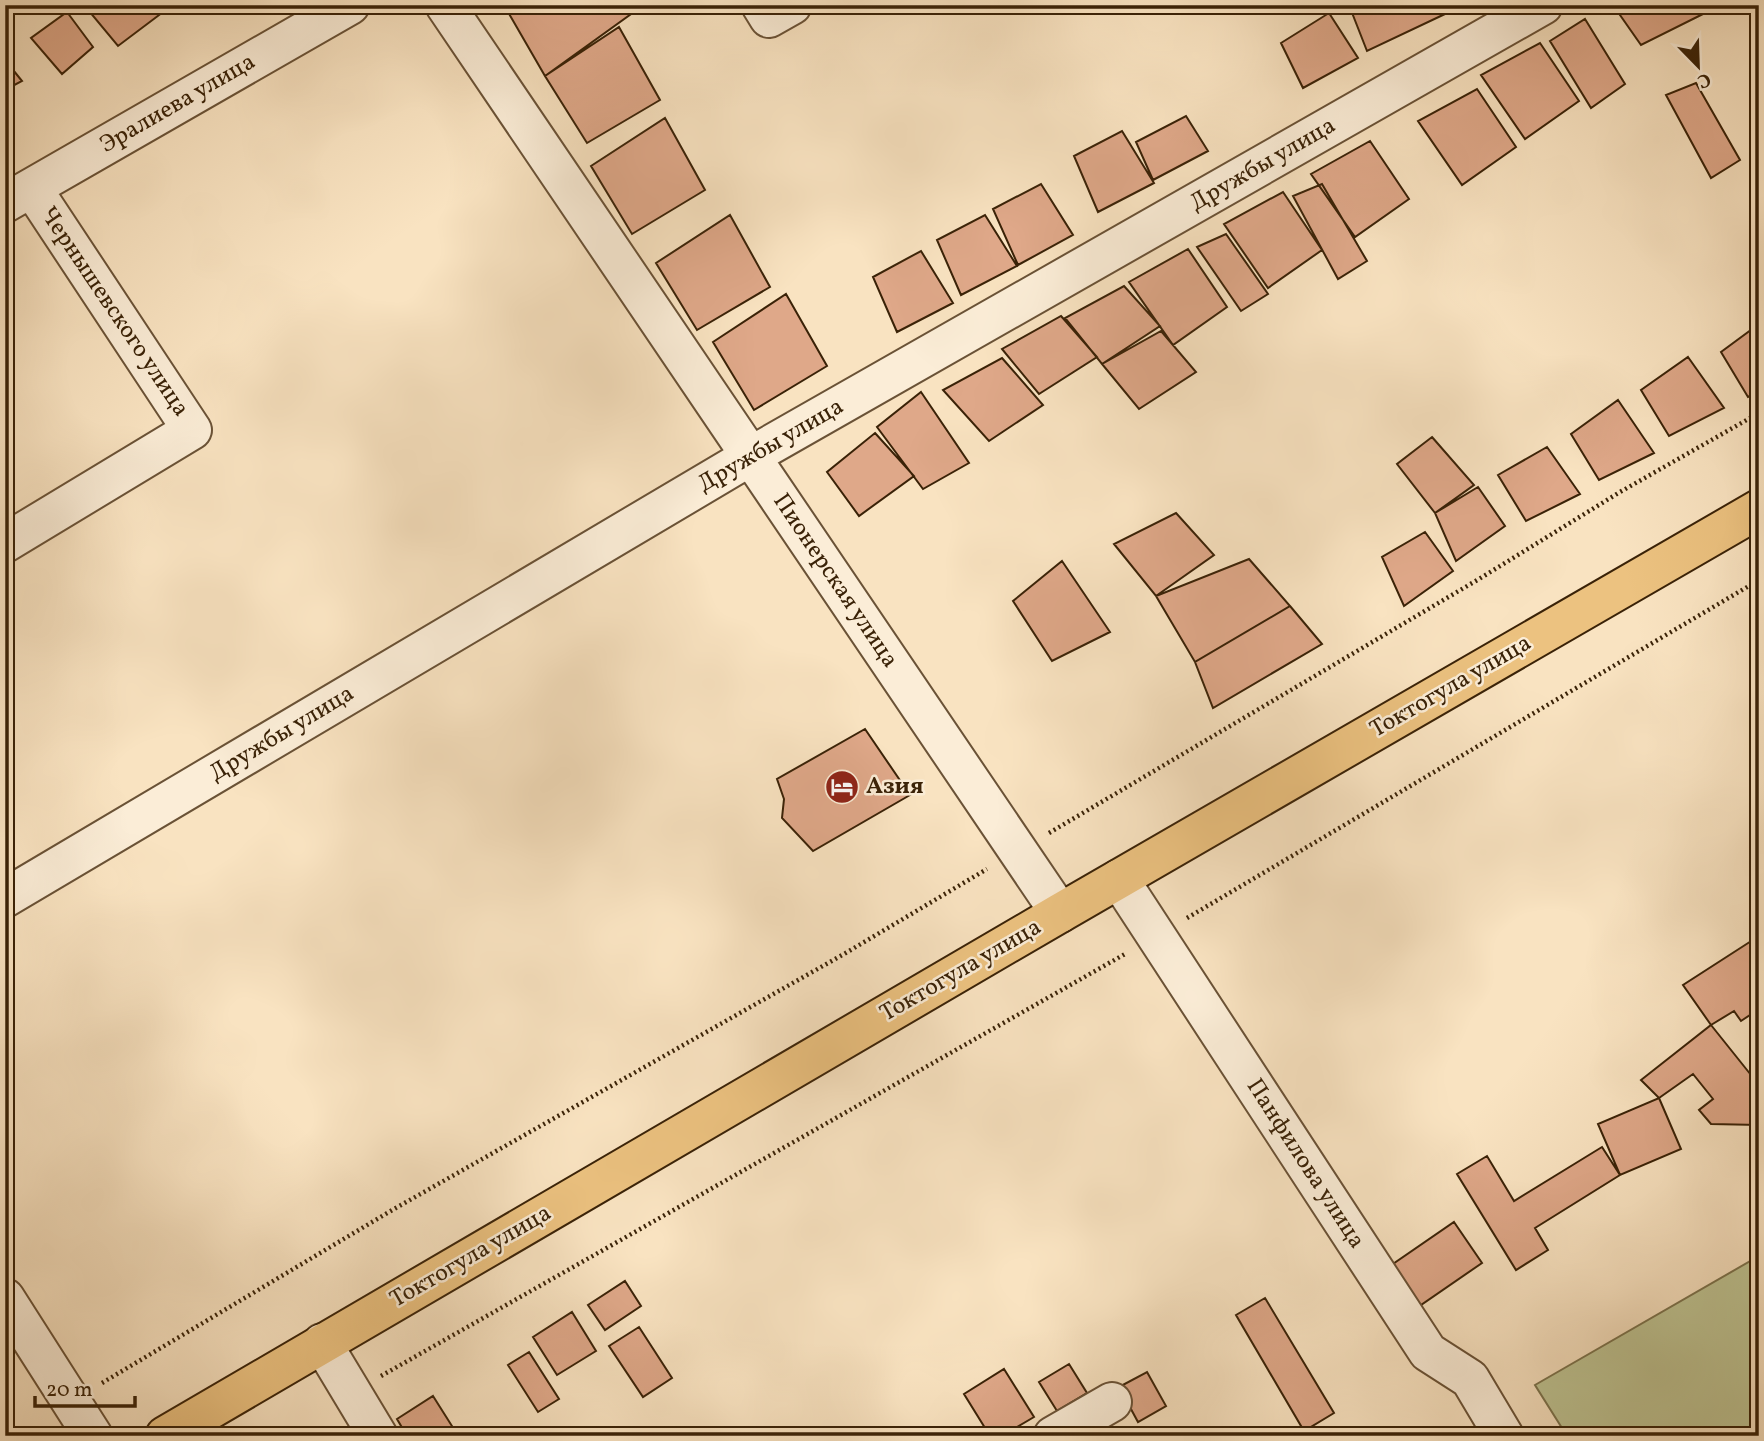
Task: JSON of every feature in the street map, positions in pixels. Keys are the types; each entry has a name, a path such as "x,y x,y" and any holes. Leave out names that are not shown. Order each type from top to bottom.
{"highway":[{"name":"Токтогула улица","path":"165,1436 1060,913 1759,509"}],"street":[{"name":"Эралиева улица","path":"18,195 350,5"},
{"name":"Пионерская улица","path":"445,5 1060,913"},
{"path":"761,5 769,18 792,5"},
{"name":"Дружбы улица","path":"5,898 751,457 1543,5"},
{"name":"Чернышевского улица","path":"5,543 192,430 18,195"},
{"name":"Панфилова улица","path":"1119,879 1428,1352 1470,1379 1504,1436"},
{"path":"5,1298 93,1436"},
{"path":"322,1343 377,1436"},
{"path":"1054,1436 1112,1402"}],"path":[{"path":"95,1387 394,1209 844,954 1479,579 1620,492 1759,413"},
{"path":"351,1393 1024,1014 1759,580"}],"green space":[{"path":"1759,1256 1759,1436 1567,1436 1535,1385"}],"building":[{"path":"84,5 171,5 171,6 118,46"},
{"path":"504,5 632,5 638,9 545,76"},
{"path":"1349,5 1439,5 1445,14 1367,51"},
{"path":"1613,5 1708,5 1711,10 1641,45"},
{"path":"67,12 93,47 62,74 31,38"},
{"path":"1329,13 1358,58 1303,88 1281,43"},
{"path":"1585,19 1625,84 1591,108 1550,41"},
{"path":"619,27 660,100 587,143 545,76"},
{"path":"1540,43 1579,101 1525,139 1481,75"},
{"path":"5,60 22,81 5,90"},
{"path":"1696,83 1740,160 1711,178 1666,95"},
{"path":"1477,89 1516,147 1462,185 1418,121"},
{"path":"1186,116 1208,151 1153,180 1136,142"},
{"path":"665,118 705,190 632,234 591,166"},
{"path":"1122,131 1154,183 1098,212 1074,156"},
{"path":"1370,141 1409,199 1355,237 1311,174"},
{"path":"1041,184 1073,235 1018,265 993,209"},
{"path":"1322,184 1367,261 1338,279 1293,196"},
{"path":"1283,192 1322,250 1268,288 1224,224"},
{"path":"730,215 770,287 697,330 656,263"},
{"path":"985,215 1017,266 961,295 937,240"},
{"path":"1226,234 1268,294 1241,311 1197,247"},
{"path":"1188,249 1227,307 1173,345 1129,282"},
{"path":"921,251 953,303 897,332 873,277"},
{"path":"1124,286 1160,326 1102,364 1065,318"},
{"path":"786,294 827,366 754,410 713,342"},
{"path":"1061,316 1097,357 1039,394 1002,349"},
{"path":"1759,324 1759,392 1748,397 1721,352"},
{"path":"1161,331 1196,372 1139,409 1102,364"},
{"path":"1688,357 1724,408 1669,436 1641,390"},
{"path":"1002,358 1043,405 989,441 943,390"},
{"path":"921,392 969,463 923,489 877,427"},
{"path":"1618,400 1654,453 1599,480 1571,434"},
{"path":"875,433 914,476 859,516 827,472"},
{"path":"1432,437 1474,485 1435,513 1397,464"},
{"path":"1547,447 1580,494 1526,521 1498,475"},
{"path":"1478,487 1505,526 1456,561 1435,513"},
{"path":"1176,513 1214,555 1156,596 1114,544"},
{"path":"1425,532 1453,571 1404,606 1382,557"},
{"path":"1249,559 1290,606 1195,662 1156,596"},
{"path":"1062,561 1110,632 1052,661 1013,601"},
{"path":"1290,606 1322,644 1213,708 1195,662"},
{"name":"Aзия","path":"865,729 910,795 813,851 782,818 784,799 777,779"},
{"path":"1759,936 1759,1009 1741,1021 1734,1011 1711,1025 1683,985"},
{"path":"1711,1025 1759,1085 1759,1097 1751,1103 1759,1125 1711,1124 1699,1110 1713,1099 1693,1074 1659,1098 1641,1080"},
{"path":"1659,1098 1681,1149 1620,1175 1598,1124"},
{"path":"1602,1147 1620,1175 1535,1228 1548,1250 1516,1270 1457,1174 1487,1156 1514,1201"},
{"path":"1454,1222 1482,1263 1418,1307 1390,1266"},
{"path":"625,1281 641,1306 605,1330 588,1305"},
{"path":"1265,1298 1334,1413 1304,1431 1236,1315"},
{"path":"572,1312 596,1351 557,1375 533,1337"},
{"path":"639,1327 672,1378 643,1397 609,1346"},
{"path":"529,1352 559,1399 538,1412 508,1365"},
{"path":"1069,1364 1087,1393 1057,1411 1039,1382"},
{"path":"1004,1369 1034,1417 1002,1436 990,1436 964,1394"},
{"path":"1147,1372 1166,1406 1138,1422 1119,1387"},
{"path":"433,1396 457,1434 407,1436 397,1419"}],"place":[{"name":"Aзия","path":"842,787"}]}
